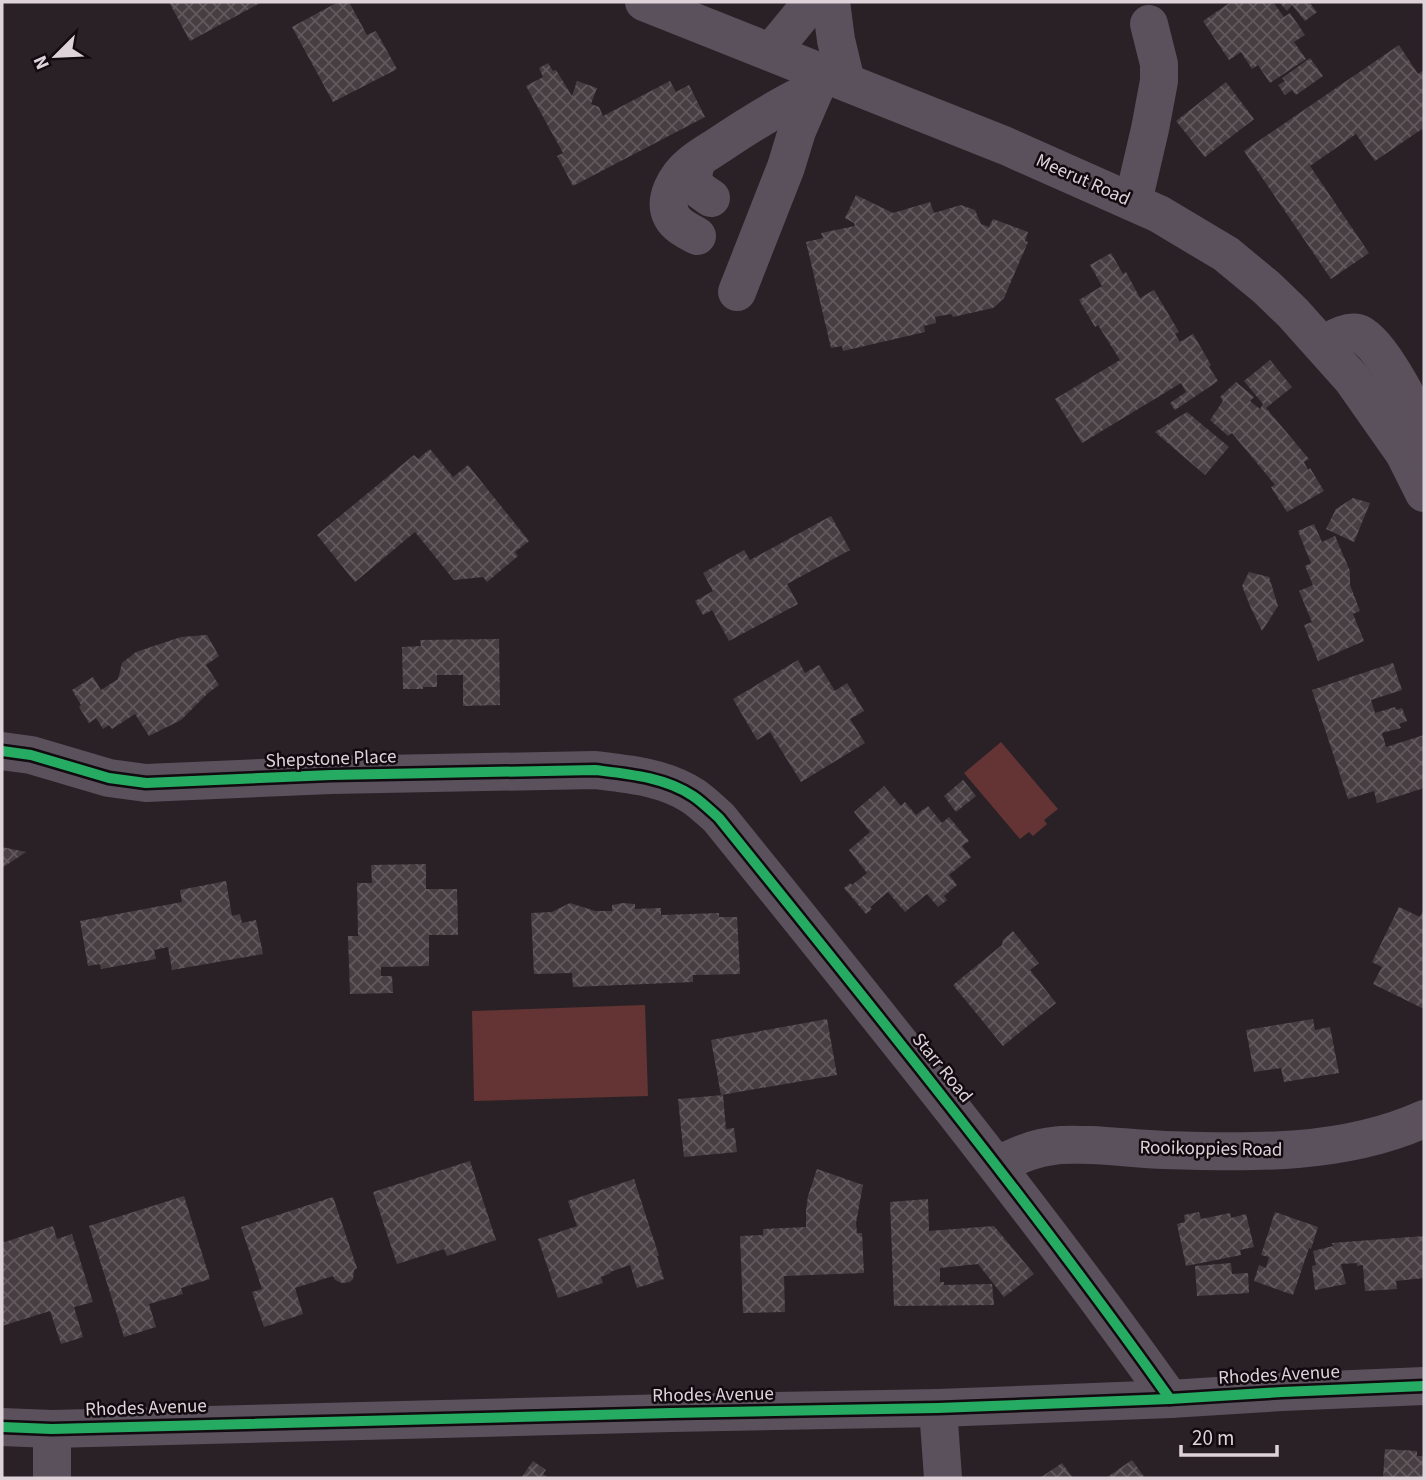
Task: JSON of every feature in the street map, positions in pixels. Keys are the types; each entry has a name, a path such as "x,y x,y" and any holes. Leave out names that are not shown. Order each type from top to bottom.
{"street":[{"name":"Meerut Road","path":"644,2 771,52 828,81 1006,146 1159,214 1226,254 1284,304 1357,387 1404,453 1424,492"},
{"path":"771,52 812,2"},
{"path":"737,292 786,167 797,131 828,81 836,40 831,2"},
{"path":"1133,202 1158,81 1159,64 1149,24"},
{"path":"697,236 671,216 668,202 680,176 696,160 744,129 828,81"},
{"path":"696,160 692,177 694,184 711,198"},
{"name":"Shepstone Place","path":"2,751 31,755 109,778 146,783 331,775 595,770 663,781"},
{"name":"Starr Road","path":"663,781 691,795 719,818 997,1165 1171,1399"},
{"name":"Rooikoppies Road","path":"997,1165 1024,1153 1054,1145 1198,1151 1292,1150 1364,1140 1424,1119"},
{"name":"Rhodes Avenue","path":"2,1427 52,1429 938,1408 1424,1385"},
{"path":"938,1408 943,1478"},
{"path":"52,1429 52,1478"}],"shaded area":[{"path":"1001,742 1058,809 1044,820 1047,824 1033,836 1029,832 1020,839 964,773"},
{"path":"645,1005 648,1096 474,1101 472,1011"}],"building":[{"path":"169,2 262,2 190,41"},
{"path":"338,2 349,2 367,35 376,31 397,69 333,102 292,27"},
{"path":"1231,2 1273,2 1284,17 1290,13 1305,35 1294,42 1306,59 1270,83 1258,65 1252,69 1241,52 1229,60 1203,21"},
{"path":"1279,2 1309,2 1317,12 1305,21 1292,5 1287,11"},
{"path":"1399,45 1418,74 1424,70 1424,132 1422,129 1375,161 1356,134 1310,166 1369,253 1331,279 1244,151"},
{"path":"1310,58 1323,76 1296,95 1292,90 1285,95 1278,85 1285,81 1282,78"},
{"path":"548,63 553,71 556,70 572,96 577,81 597,88 591,104 599,107 603,116 670,81 676,92 689,85 705,117 573,186 557,156 563,153 526,86 543,77 539,68"},
{"path":"1226,82 1254,119 1205,157 1176,121"},
{"path":"856,195 893,213 930,202 934,213 961,205 975,210 981,224 989,227 993,219 1028,232 1025,241 1028,242 1004,298 993,308 953,317 951,314 935,317 936,323 924,326 925,332 843,351 842,346 831,348 806,242 823,238 821,233 855,226 845,218"},
{"path":"1111,253 1123,274 1126,272 1140,298 1154,290 1179,332 1175,334 1180,342 1193,334 1218,381 1175,410 1170,403 1186,392 1181,383 1082,443 1055,399 1120,360 1079,300 1102,286 1090,265"},
{"path":"1270,360 1292,387 1266,408 1309,459 1304,462 1324,491 1287,512 1271,487 1275,485 1232,433 1228,436 1210,420 1223,401 1220,397 1236,382 1254,397 1250,401 1260,409 1263,404 1244,381"},
{"path":"1187,412 1229,447 1205,475 1155,432"},
{"path":"430,449 453,477 468,465 529,541 515,552 518,556 487,582 483,577 454,580 415,532 355,582 317,535 414,455 418,459"},
{"path":"1353,498 1370,503 1354,542 1326,529 1336,509"},
{"path":"831,516 850,550 787,584 798,604 729,641 712,610 703,615 695,601 713,591 703,573 744,550 750,560"},
{"path":"1314,524 1322,542 1335,536 1350,571 1350,585 1360,611 1353,614 1364,641 1318,661 1304,625 1312,622 1299,591 1313,585 1305,566 1311,563 1298,531"},
{"path":"1249,572 1269,577 1278,606 1262,631 1242,586"},
{"path":"207,635 219,656 206,665 219,685 181,720 149,736 135,714 112,729 109,725 103,729 96,718 89,723 72,690 93,677 101,690 118,679 122,663 136,652 181,637"},
{"path":"499,639 500,705 463,706 463,675 437,675 437,687 403,689 402,647 421,646 420,640"},
{"path":"798,660 805,673 819,665 835,691 847,683 864,711 850,719 865,743 801,782 770,732 757,740 733,699"},
{"path":"1393,663 1402,690 1371,700 1375,713 1395,707 1396,710 1402,708 1407,721 1399,724 1401,728 1382,733 1386,747 1424,735 1424,788 1377,803 1374,791 1348,799 1312,690"},
{"path":"963,780 976,796 956,812 944,796"},
{"path":"884,786 901,806 905,802 916,815 928,806 942,823 949,817 969,841 962,846 971,857 949,875 957,885 944,896 947,900 938,907 927,894 905,912 888,892 870,907 872,909 866,914 844,888 867,873 849,850 870,832 854,812"},
{"path":"2,847 26,852 2,868"},
{"path":"426,864 426,889 457,889 458,935 429,935 429,966 381,967 381,976 392,976 393,993 350,994 348,936 358,936 357,883 372,883 371,865"},
{"path":"226,881 232,916 240,914 242,923 256,920 263,954 172,970 168,947 154,950 156,959 101,969 100,964 88,966 80,921 182,902 180,890"},
{"path":"570,903 595,911 612,911 612,905 623,903 635,904 635,909 661,908 661,915 719,913 719,917 737,917 740,974 693,975 693,982 573,987 572,973 534,974 531,913 552,912"},
{"path":"1399,907 1420,917 1424,908 1424,1009 1373,984 1382,967 1372,962"},
{"path":"1013,931 1039,963 1030,970 1056,1003 1003,1046 953,985 1002,945 1003,940"},
{"path":"827,1019 837,1075 721,1095 711,1040"},
{"path":"1313,1019 1315,1030 1330,1027 1339,1073 1284,1082 1281,1068 1254,1072 1246,1030"},
{"path":"723,1095 726,1129 734,1128 737,1152 684,1157 678,1099"},
{"path":"470,1161 496,1240 447,1256 444,1249 397,1264 373,1192"},
{"path":"817,1169 863,1185 856,1223 857,1233 862,1233 864,1273 784,1276 785,1312 743,1313 740,1236 763,1235 763,1229 806,1227 808,1196"},
{"path":"634,1179 664,1279 637,1288 630,1265 601,1277 603,1283 558,1298 538,1239 577,1226 568,1201"},
{"path":"184,1196 210,1279 181,1288 183,1294 149,1304 156,1327 124,1337 89,1226"},
{"path":"333,1197 357,1268 354,1270 353,1279 342,1283 333,1276 295,1288 303,1314 264,1327 252,1292 262,1289 241,1227"},
{"path":"928,1199 929,1231 994,1226 1034,1274 1004,1297 978,1264 940,1268 940,1282 944,1282 944,1285 992,1284 994,1305 894,1306 890,1202"},
{"path":"1199,1212 1201,1219 1230,1213 1231,1218 1246,1214 1254,1247 1240,1250 1241,1255 1186,1266 1177,1224 1185,1222 1184,1215"},
{"path":"1275,1212 1318,1227 1293,1295 1254,1281 1259,1265 1266,1268 1269,1257 1261,1255"},
{"path":"53,1226 57,1239 72,1234 93,1302 74,1307 83,1337 61,1344 50,1311 2,1326 2,1243"},
{"path":"1424,1236 1424,1278 1396,1281 1397,1289 1365,1291 1363,1265 1341,1264 1346,1284 1315,1290 1312,1266 1316,1265 1313,1251 1333,1246 1332,1243"},
{"path":"1231,1263 1232,1274 1248,1273 1249,1293 1197,1296 1195,1266"},
{"path":"1385,1449 1417,1451 1417,1456 1424,1456 1424,1478 1383,1478"},
{"path":"1132,1460 1145,1478 1106,1478"},
{"path":"533,1461 546,1470 543,1474 549,1478 521,1478"},
{"path":"1062,1463 1073,1478 1040,1478"}],"cycle path":[{"path":"2,751 31,755 109,778 146,783 331,775 595,770 646,777 682,790 719,818 834,961 1006,1178 1170,1399"},
{"path":"2,1427 52,1429 938,1408 1424,1386"}]}
